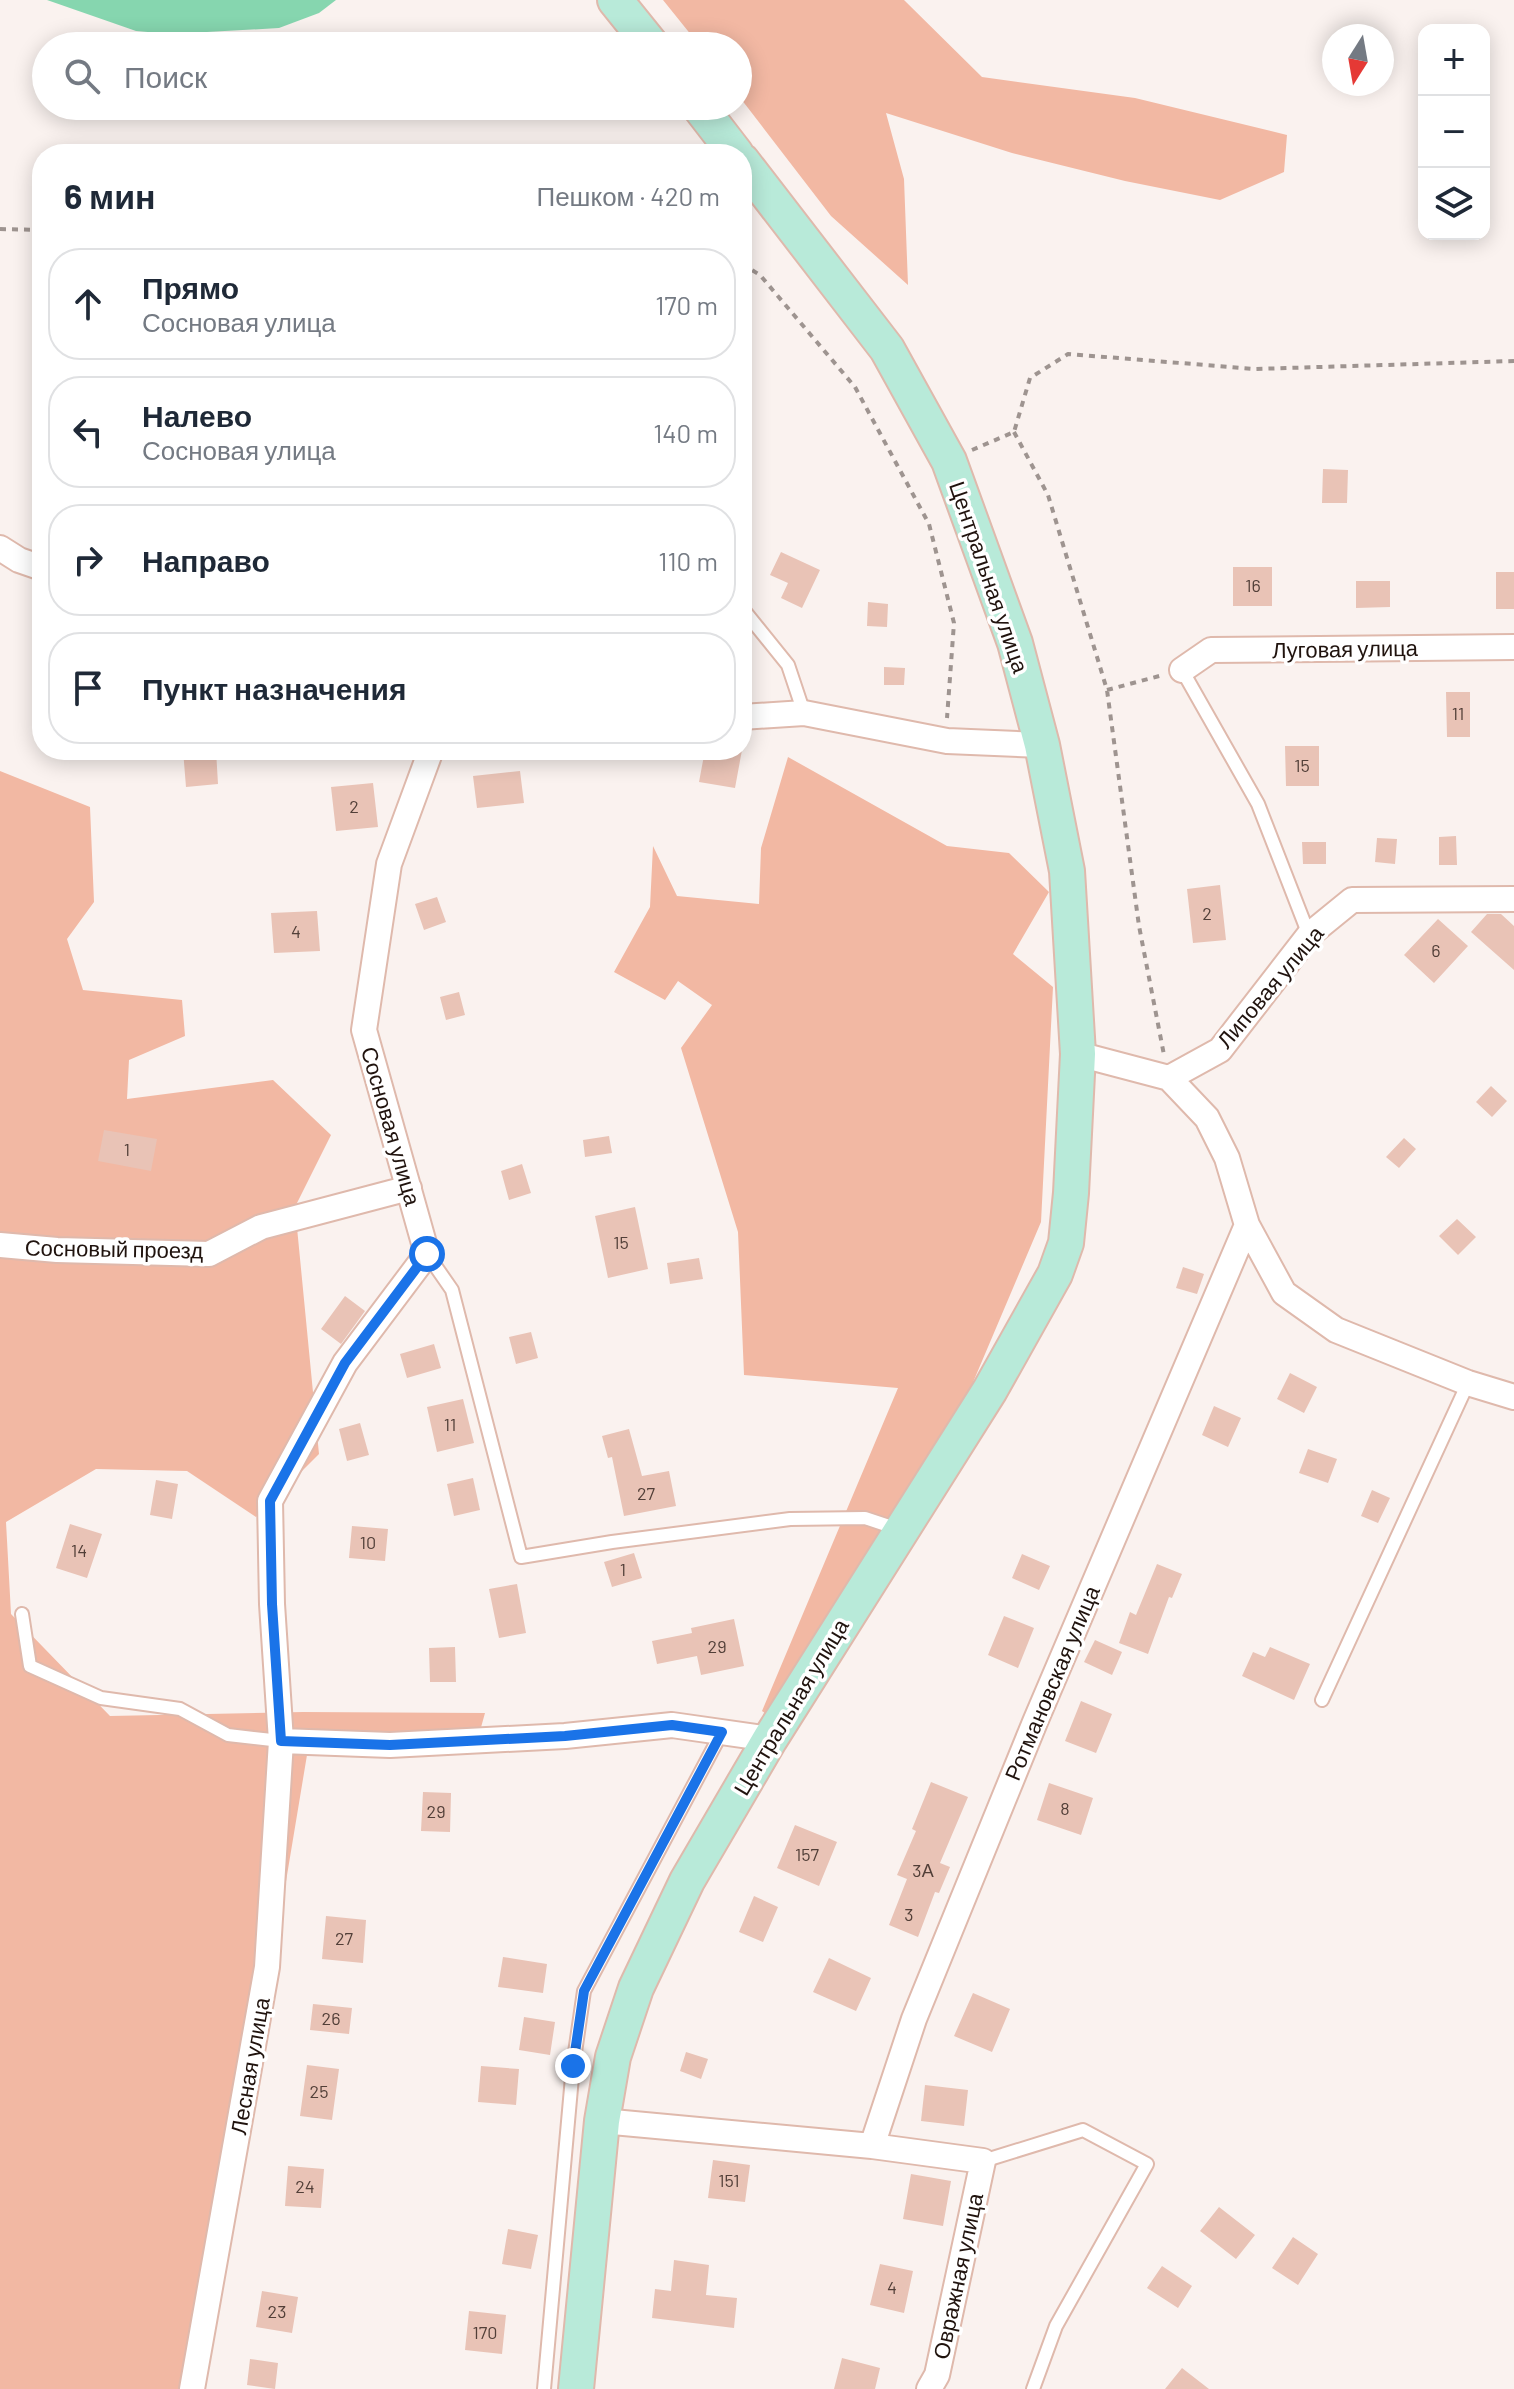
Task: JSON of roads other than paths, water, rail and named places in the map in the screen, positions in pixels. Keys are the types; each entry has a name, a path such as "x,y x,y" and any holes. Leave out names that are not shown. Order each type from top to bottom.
{"street":[{"path":"615,0 641,32"},
{"path":"710,120 728,144"},
{"name":"Центральная улица","path":"576,2389 602,2121 613,2057 636,1988 687,1881 770,1739 990,1390 1055,1274 1066,1243 1070,1206 1078,1054 1067,871 1042,745 1015,643 949,461 887,349 752,174"},
{"path":"0,548 32,565"},
{"name":"Луговая улица","path":"1182,670 1211,650 1514,647"},
{"path":"752,716 804,713 947,741 1042,745"},
{"name":"Сосновая улица","path":"427,760 389,864 364,1030 427,1254"},
{"name":"Липовая улица","path":"1169,1078 1220,1050 1309,935 1352,900 1514,899"},
{"path":"1078,1054 1169,1078 1207,1118 1227,1158 1247,1225 1284,1293 1336,1330 1468,1383 1514,1397"},
{"name":"Сосновый проезд","path":"0,1245 57,1250 209,1254 261,1227 409,1188"},
{"name":"Ротмановская улица","path":"872,2146 914,2019 1023,1751 1247,1225"},
{"path":"427,1254 345,1363 270,1501 272,1604 281,1741 390,1745 565,1736 672,1725 770,1739"},
{"name":"Лесная улица","path":"192,2389 267,1967 281,1741"},
{"path":"602,2121 872,2146 983,2161"},
{"name":"Овражная улица","path":"929,2389 937,2375 983,2161"}],"lane":[{"path":"752,620 788,665 804,713"},
{"path":"1182,670 1258,804 1309,935"},
{"path":"427,1254 452,1290 521,1557 790,1519 865,1518 900,1530"},
{"path":"1322,1700 1468,1383"},
{"path":"22,1614 30,1666 101,1698 180,1709 228,1735 281,1741"},
{"path":"544,2389 573,2066 584,1991 722,1732"},
{"path":"983,2161 1083,2130 1147,2164 1056,2326 1033,2389"}]}
